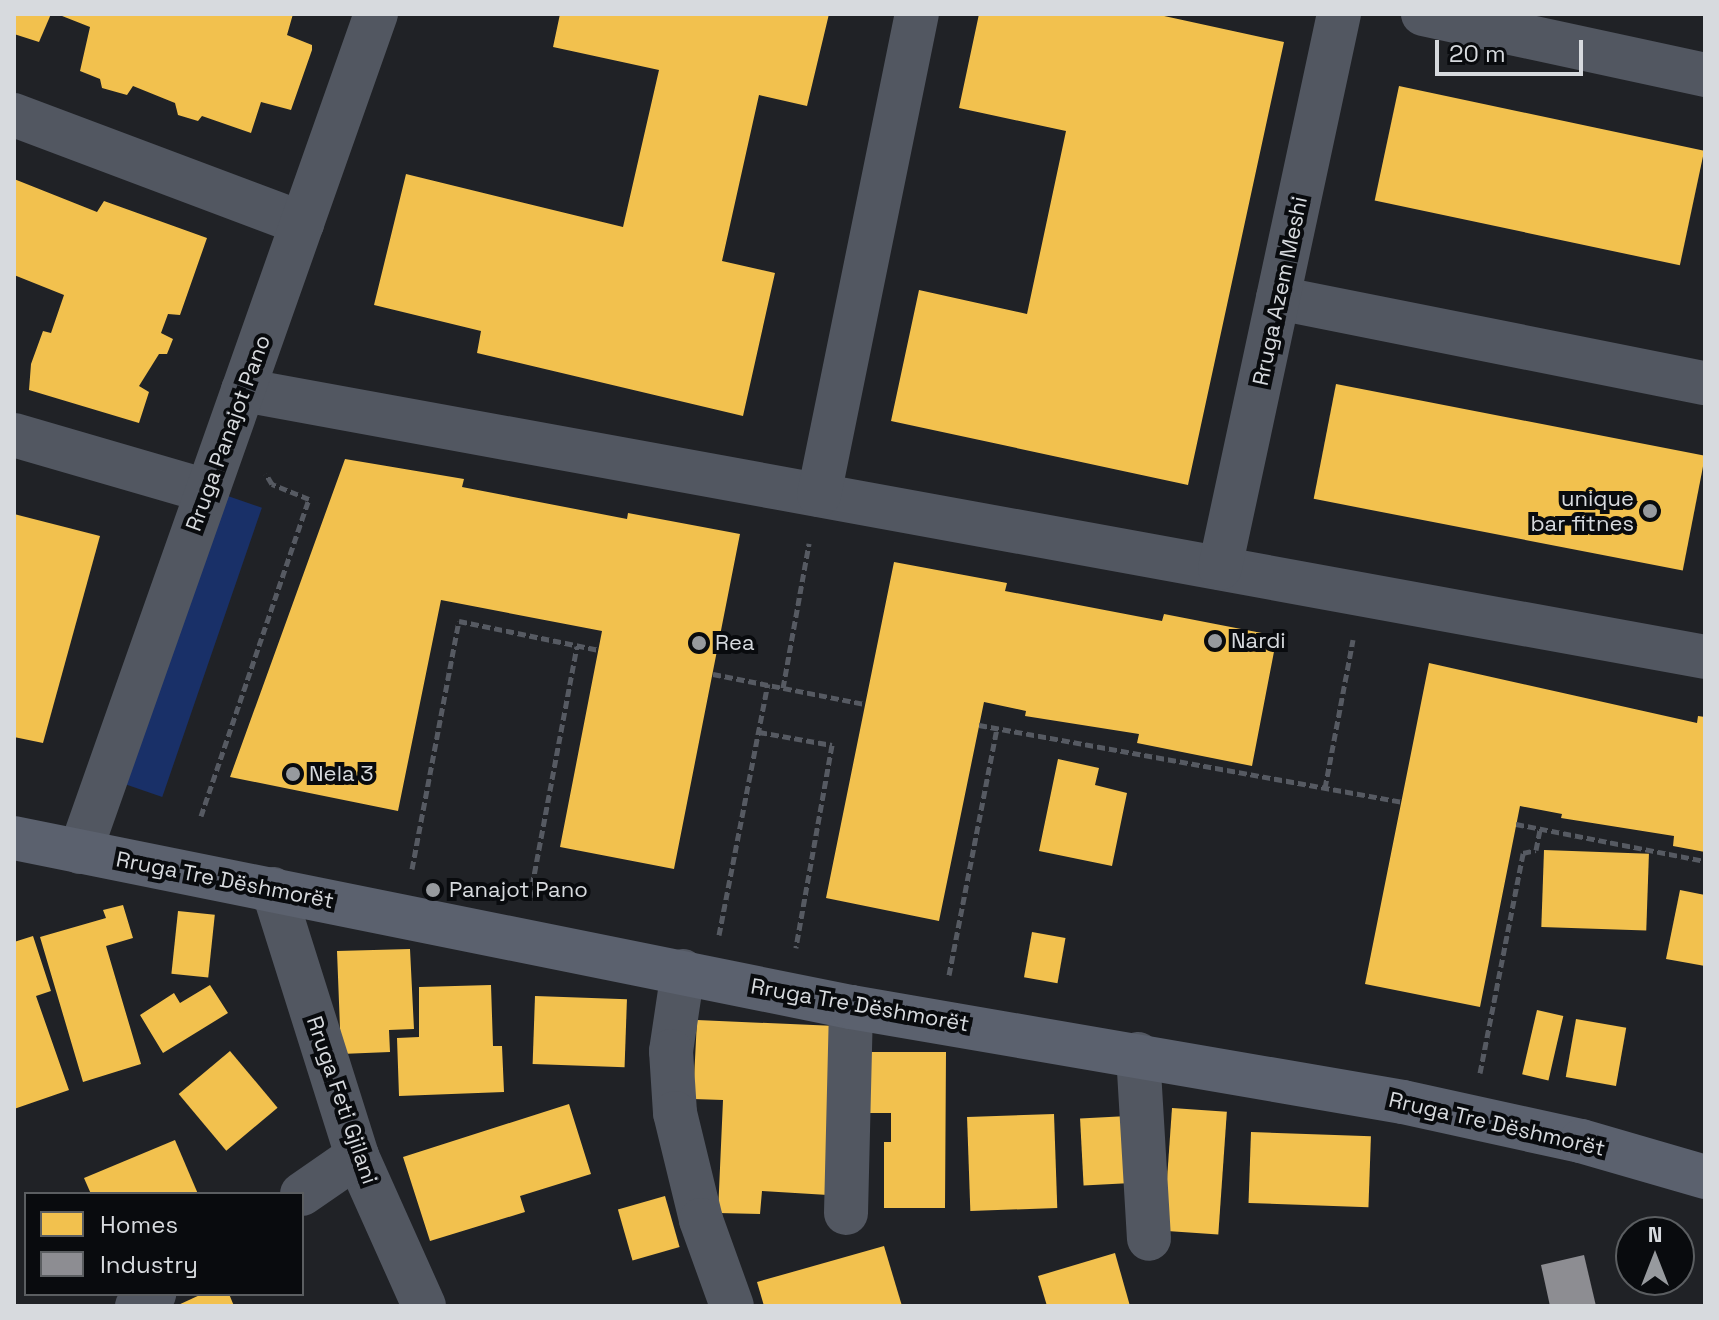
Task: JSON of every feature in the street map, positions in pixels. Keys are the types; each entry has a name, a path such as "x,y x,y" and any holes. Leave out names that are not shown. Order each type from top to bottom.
{"main road":[{"name":"Rruga Tre Dëshmorët","path":"14,838 851,1007 941,1019 1472,1117 1581,1141 1705,1177"}],"street":[{"name":"Rruga Panajot Pano","path":"80,852 376,14"},
{"path":"819,495 917,14"},
{"name":"Rruga Azem Meshi","path":"1220,568 1339,14"},
{"path":"1423,14 1705,75"},
{"path":"14,115 302,223"},
{"path":"1278,298 1705,383"},
{"path":"243,390 1705,657"},
{"path":"14,435 207,491"},
{"name":"Rruga Feti Gjilani","path":"273,889 357,1156 424,1306"},
{"path":"696,974 671,1051 675,1113 701,1220 732,1306"},
{"path":"846,1213 851,1007"},
{"path":"1138,1054 1149,1239"},
{"path":"304,1193 357,1156"}],"path":[{"path":"201,816 309,499 272,484 258,462"},
{"path":"783,688 809,545"},
{"path":"404,915 459,621 599,650"},
{"path":"522,939 577,646"},
{"path":"1325,788 1351,650"},
{"path":"713,674 865,704"},
{"path":"696,974 759,732 768,684"},
{"path":"979,725 1402,802"},
{"path":"941,1019 997,729"},
{"path":"759,732 832,745 788,992"},
{"path":"1516,824 1705,861"},
{"path":"1472,1117 1523,853 1536,850 1540,829"}],"shaded area":[{"path":"225,495 262,508 162,797 125,784"}],"building: Homes":[{"path":"14,14 51,14 39,42 14,34"},
{"path":"57,14 293,14 287,35 312,45 312,50 291,110 261,102 251,133 202,116 198,121 178,115 175,103 133,86 127,95 102,88 100,79 80,71 90,27"},
{"path":"560,14 829,14 807,106 759,95 722,261 775,273 743,416 477,353 481,331 374,305 406,174 623,227 659,70 553,47"},
{"path":"979,14 1155,14 1284,42 1188,485 891,421 919,290 1027,314 1066,131 959,108"},
{"path":"1399,86 1704,151 1680,265 1375,200"},
{"path":"14,179 97,212 104,201 207,238 180,315 168,314 161,333 173,339 167,354 159,354 139,386 149,392 139,423 29,390 31,364 43,331 51,333 64,295 14,275"},
{"path":"1336,384 1705,456 1683,571 1314,499"},
{"path":"345,459 464,479 462,487 627,519 628,513 740,534 674,869 560,847 602,631 441,600 398,811 230,777"},
{"path":"14,514 100,536 43,743 14,737"},
{"path":"894,562 1007,583 1005,591 1162,621 1164,614 1277,636 1252,766 1137,743 1139,734 1025,716 1026,711 984,702 939,921 826,898"},
{"path":"1429,663 1697,723 1698,716 1705,717 1705,852 1673,846 1674,836 1561,818 1562,814 1520,806 1480,1007 1365,984"},
{"path":"1058,759 1099,768 1095,785 1127,793 1112,866 1039,851"},
{"path":"1544,850 1649,854 1646,931 1541,927"},
{"path":"1680,890 1705,895 1705,966 1666,959"},
{"path":"123,905 133,938 106,946 141,1064 83,1082 40,937 106,918 103,910"},
{"path":"178,911 215,915 208,978 171,974"},
{"path":"1032,932 1065,938 1057,983 1024,977"},
{"path":"33,936 51,991 36,996 69,1090 14,1109 14,942"},
{"path":"410,949 414,1029 389,1030 390,1052 341,1054 337,951"},
{"path":"210,985 228,1013 163,1053 140,1015 174,993 180,1003"},
{"path":"491,985 493,1046 502,1046 504,1092 399,1096 397,1038 419,1037 419,987"},
{"path":"535,996 627,999 625,1067 533,1064"},
{"path":"1537,1010 1563,1016 1548,1080 1522,1074"},
{"path":"1576,1019 1626,1028 1616,1086 1566,1077"},
{"path":"697,1020 836,1026 828,1195 762,1191 760,1214 718,1213 723,1100 693,1099"},
{"path":"230,1051 278,1108 226,1151 179,1094"},
{"path":"865,1052 946,1052 945,1208 884,1208 884,1142 891,1142 891,1113 865,1113"},
{"path":"569,1104 591,1174 520,1196 525,1212 430,1241 403,1157"},
{"path":"1172,1108 1227,1112 1218,1235 1163,1231"},
{"path":"1054,1114 1057,1208 970,1211 967,1117"},
{"path":"1128,1116 1132,1183 1084,1185 1080,1119"},
{"path":"1251,1132 1371,1136 1368,1207 1249,1203"},
{"path":"175,1140 197,1192 90,1192 84,1178"},
{"path":"665,1196 680,1247 633,1260 618,1210"},
{"path":"884,1246 902,1306 764,1306 757,1282"},
{"path":"1115,1253 1130,1306 1047,1306 1038,1276"},
{"path":"198,1296 230,1296 234,1306 176,1306"}],"building: Industry":[{"path":"1584,1255 1596,1306 1550,1306 1541,1265"}],"place":[{"name":"unique bar fitnes","path":"1650,511"},
{"name":"Nardi","path":"1215,641"},
{"name":"Rea","path":"699,643"},
{"name":"Nela 3","path":"293,774"},
{"name":"Panajot Pano","path":"433,890"}]}
